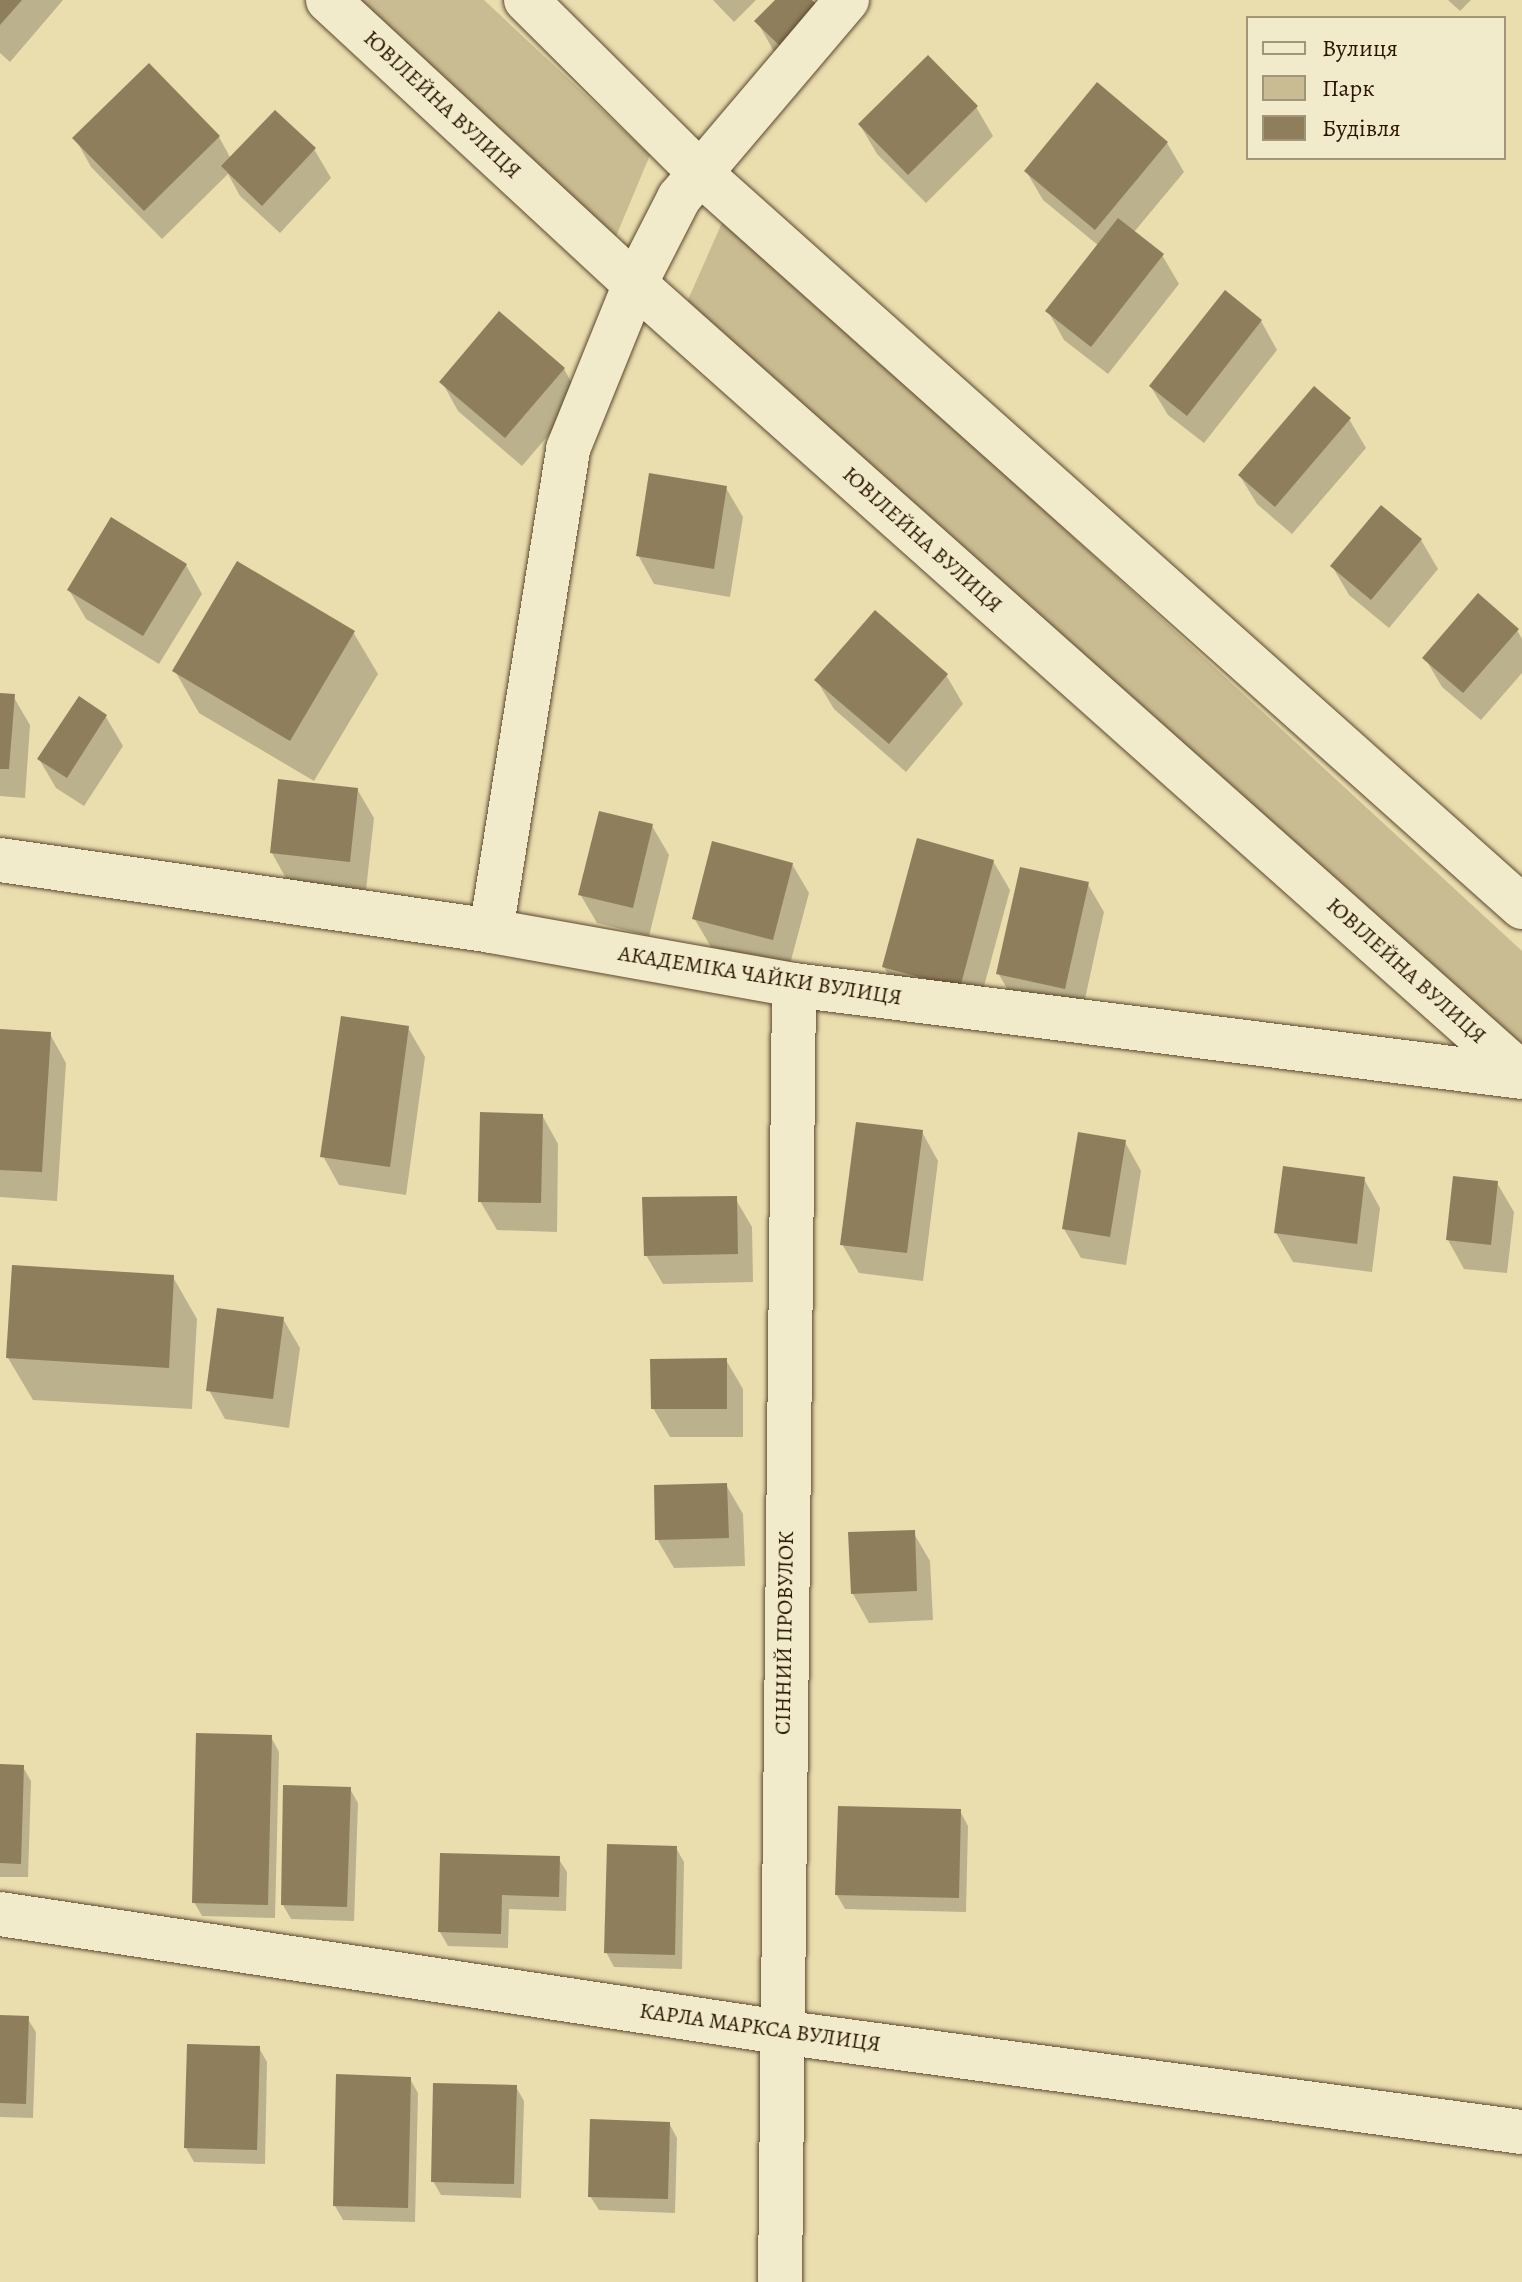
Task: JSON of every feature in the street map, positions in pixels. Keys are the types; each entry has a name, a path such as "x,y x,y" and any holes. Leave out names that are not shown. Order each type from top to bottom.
{"street":[{"name":"ЮВІЛЕЙНА ВУЛИЦЯ","path":"328,0 635,284 1522,1076"},
{"path":"526,0 700,173 1522,907"},
{"path":"491,931 568,449 635,284 679,198 847,0"},
{"name":"АКАДЕМІКА ЧАЙКИ ВУЛИЦЯ","path":"0,860 491,931 794,985 1522,1076"},
{"name":"СІННИЙ ПРОВУЛОК","path":"780,2282 780,2032 794,985"},
{"name":"КАРЛА МАРКСА ВУЛИЦЯ","path":"0,1914 780,2032 1522,2132"}],"green space":[{"path":"345,0 484,0 650,155 612,246"},
{"path":"725,216 1522,951 1522,1061 687,302"}],"building":[{"path":"0,0 22,0 0,25"},
{"path":"775,0 812,0 821,9 782,48 754,21"},
{"path":"928,55 978,106 908,175 858,124"},
{"path":"149,63 220,136 144,211 72,138"},
{"path":"1097,82 1168,142 1095,230 1024,171"},
{"path":"275,110 316,148 262,206 221,166"},
{"path":"1118,218 1164,254 1091,347 1045,311"},
{"path":"1225,290 1262,320 1187,416 1149,386"},
{"path":"499,311 565,368 505,438 439,382"},
{"path":"1314,386 1351,418 1275,507 1238,475"},
{"path":"649,473 727,486 714,569 636,556"},
{"path":"1381,505 1422,539 1371,600 1330,566"},
{"path":"111,517 187,564 143,636 67,590"},
{"path":"237,561 355,631 290,741 172,671"},
{"path":"1478,593 1519,629 1463,693 1422,658"},
{"path":"875,610 948,674 889,744 814,680"},
{"path":"0,693 15,694 9,769 0,769"},
{"path":"79,696 107,715 67,778 37,759"},
{"path":"278,779 358,788 350,862 270,853"},
{"path":"599,811 653,824 633,908 578,895"},
{"path":"917,838 994,860 960,988 882,967"},
{"path":"712,841 793,863 773,940 692,919"},
{"path":"1020,867 1089,882 1065,989 996,974"},
{"path":"341,1016 409,1026 390,1167 320,1157"},
{"path":"0,1029 51,1032 42,1172 0,1170"},
{"path":"480,1112 543,1114 541,1203 478,1202"},
{"path":"856,1122 923,1130 907,1253 840,1245"},
{"path":"1078,1132 1126,1140 1110,1237 1062,1229"},
{"path":"1283,1166 1365,1177 1357,1244 1274,1233"},
{"path":"1453,1176 1498,1181 1491,1245 1446,1240"},
{"path":"737,1196 738,1254 644,1256 642,1197"},
{"path":"12,1265 174,1275 169,1368 6,1358"},
{"path":"217,1308 284,1317 273,1399 206,1391"},
{"path":"727,1358 727,1409 651,1409 650,1359"},
{"path":"727,1483 729,1538 655,1540 654,1485"},
{"path":"915,1530 917,1591 851,1594 848,1532"},
{"path":"196,1733 272,1735 268,1905 192,1903"},
{"path":"0,1764 24,1765 21,1864 0,1863"},
{"path":"283,1785 351,1787 347,1907 281,1905"},
{"path":"838,1806 961,1809 959,1898 835,1895"},
{"path":"607,1844 677,1846 675,1955 604,1953"},
{"path":"440,1853 560,1856 559,1897 502,1895 501,1934 438,1932"},
{"path":"0,2015 29,2016 26,2104 0,2103"},
{"path":"187,2044 260,2046 257,2150 184,2148"},
{"path":"336,2074 411,2077 408,2208 333,2206"},
{"path":"433,2083 517,2085 514,2184 431,2182"},
{"path":"590,2119 670,2122 668,2199 588,2197"}]}
